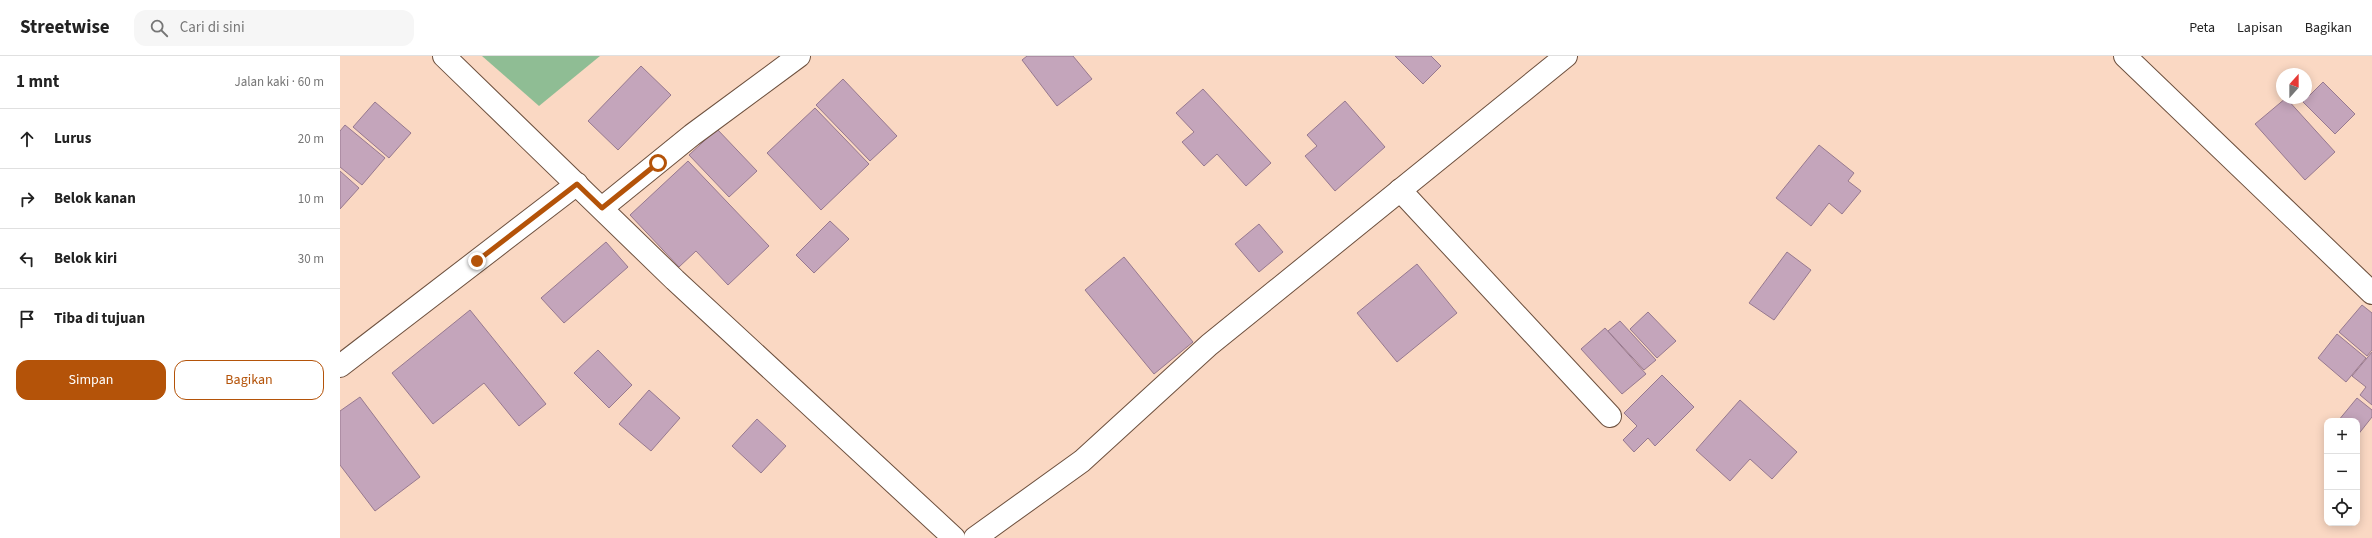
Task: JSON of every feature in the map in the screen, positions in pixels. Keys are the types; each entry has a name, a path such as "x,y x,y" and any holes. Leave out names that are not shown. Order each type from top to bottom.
{"street":[{"path":"444,56 675,280 954,538"},
{"path":"602,208 692,136 798,56"},
{"path":"975,538 1082,461 1208,345 1566,56"},
{"path":"2125,56 2372,293"},
{"path":"340,366 577,184"},
{"path":"1400,190 1610,416"}],"green space":[{"path":"482,56 600,56 539,106"}],"building":[{"path":"1027,56 1073,56 1092,79 1057,106 1022,60"},
{"path":"1395,56 1431,56 1441,66 1423,84"},
{"path":"641,66 671,95 618,150 588,121"},
{"path":"843,79 897,136 870,161 816,105"},
{"path":"2323,82 2355,114 2335,134 2305,104 2312,104 2312,93"},
{"path":"1203,89 1271,163 1246,186 1217,154 1204,166 1182,142 1194,132 1176,113"},
{"path":"1345,101 1385,147 1335,191 1305,156 1317,146 1307,135"},
{"path":"375,102 411,133 389,158 353,127"},
{"path":"2279,104 2291,104 2335,152 2305,180 2255,124"},
{"path":"815,108 869,164 821,210 767,153"},
{"path":"345,125 385,158 362,185 340,167 340,131"},
{"path":"717,129 757,171 729,197 689,155"},
{"path":"1819,145 1854,173 1848,181 1861,191 1842,214 1829,203 1811,226 1776,198"},
{"path":"688,161 769,246 728,285 696,251 679,267 630,215"},
{"path":"340,171 359,188 340,209"},
{"path":"830,221 849,239 814,273 796,255"},
{"path":"1259,224 1283,252 1259,272 1235,244"},
{"path":"606,242 628,267 564,323 541,298"},
{"path":"1787,252 1811,270 1774,320 1749,303"},
{"path":"1124,257 1193,342 1154,374 1085,290"},
{"path":"1417,264 1457,313 1397,362 1357,313"},
{"path":"2362,305 2372,313 2372,350 2367,356 2339,332"},
{"path":"470,310 546,404 519,426 484,383 433,424 392,373"},
{"path":"1648,312 1676,341 1657,358 1630,329"},
{"path":"1620,321 1656,360 1644,370 1608,331"},
{"path":"1605,328 1646,374 1622,394 1581,349"},
{"path":"2337,334 2366,358 2346,382 2318,358"},
{"path":"598,350 632,385 609,408 574,373"},
{"path":"2372,352 2372,405 2360,395 2366,387 2352,376"},
{"path":"1662,375 1694,407 1655,446 1648,438 1634,452 1623,440 1637,426 1624,413"},
{"path":"649,390 680,418 651,451 619,424"},
{"path":"360,397 420,477 375,511 340,465 340,411"},
{"path":"2357,398 2372,410 2372,417 2360,432 2360,418 2340,418"},
{"path":"1740,400 1797,452 1772,479 1750,459 1730,481 1696,450"},
{"path":"757,419 786,446 761,473 732,446"}],"route":[{"path":"477,261 577,184 602,208 658,163"}]}
